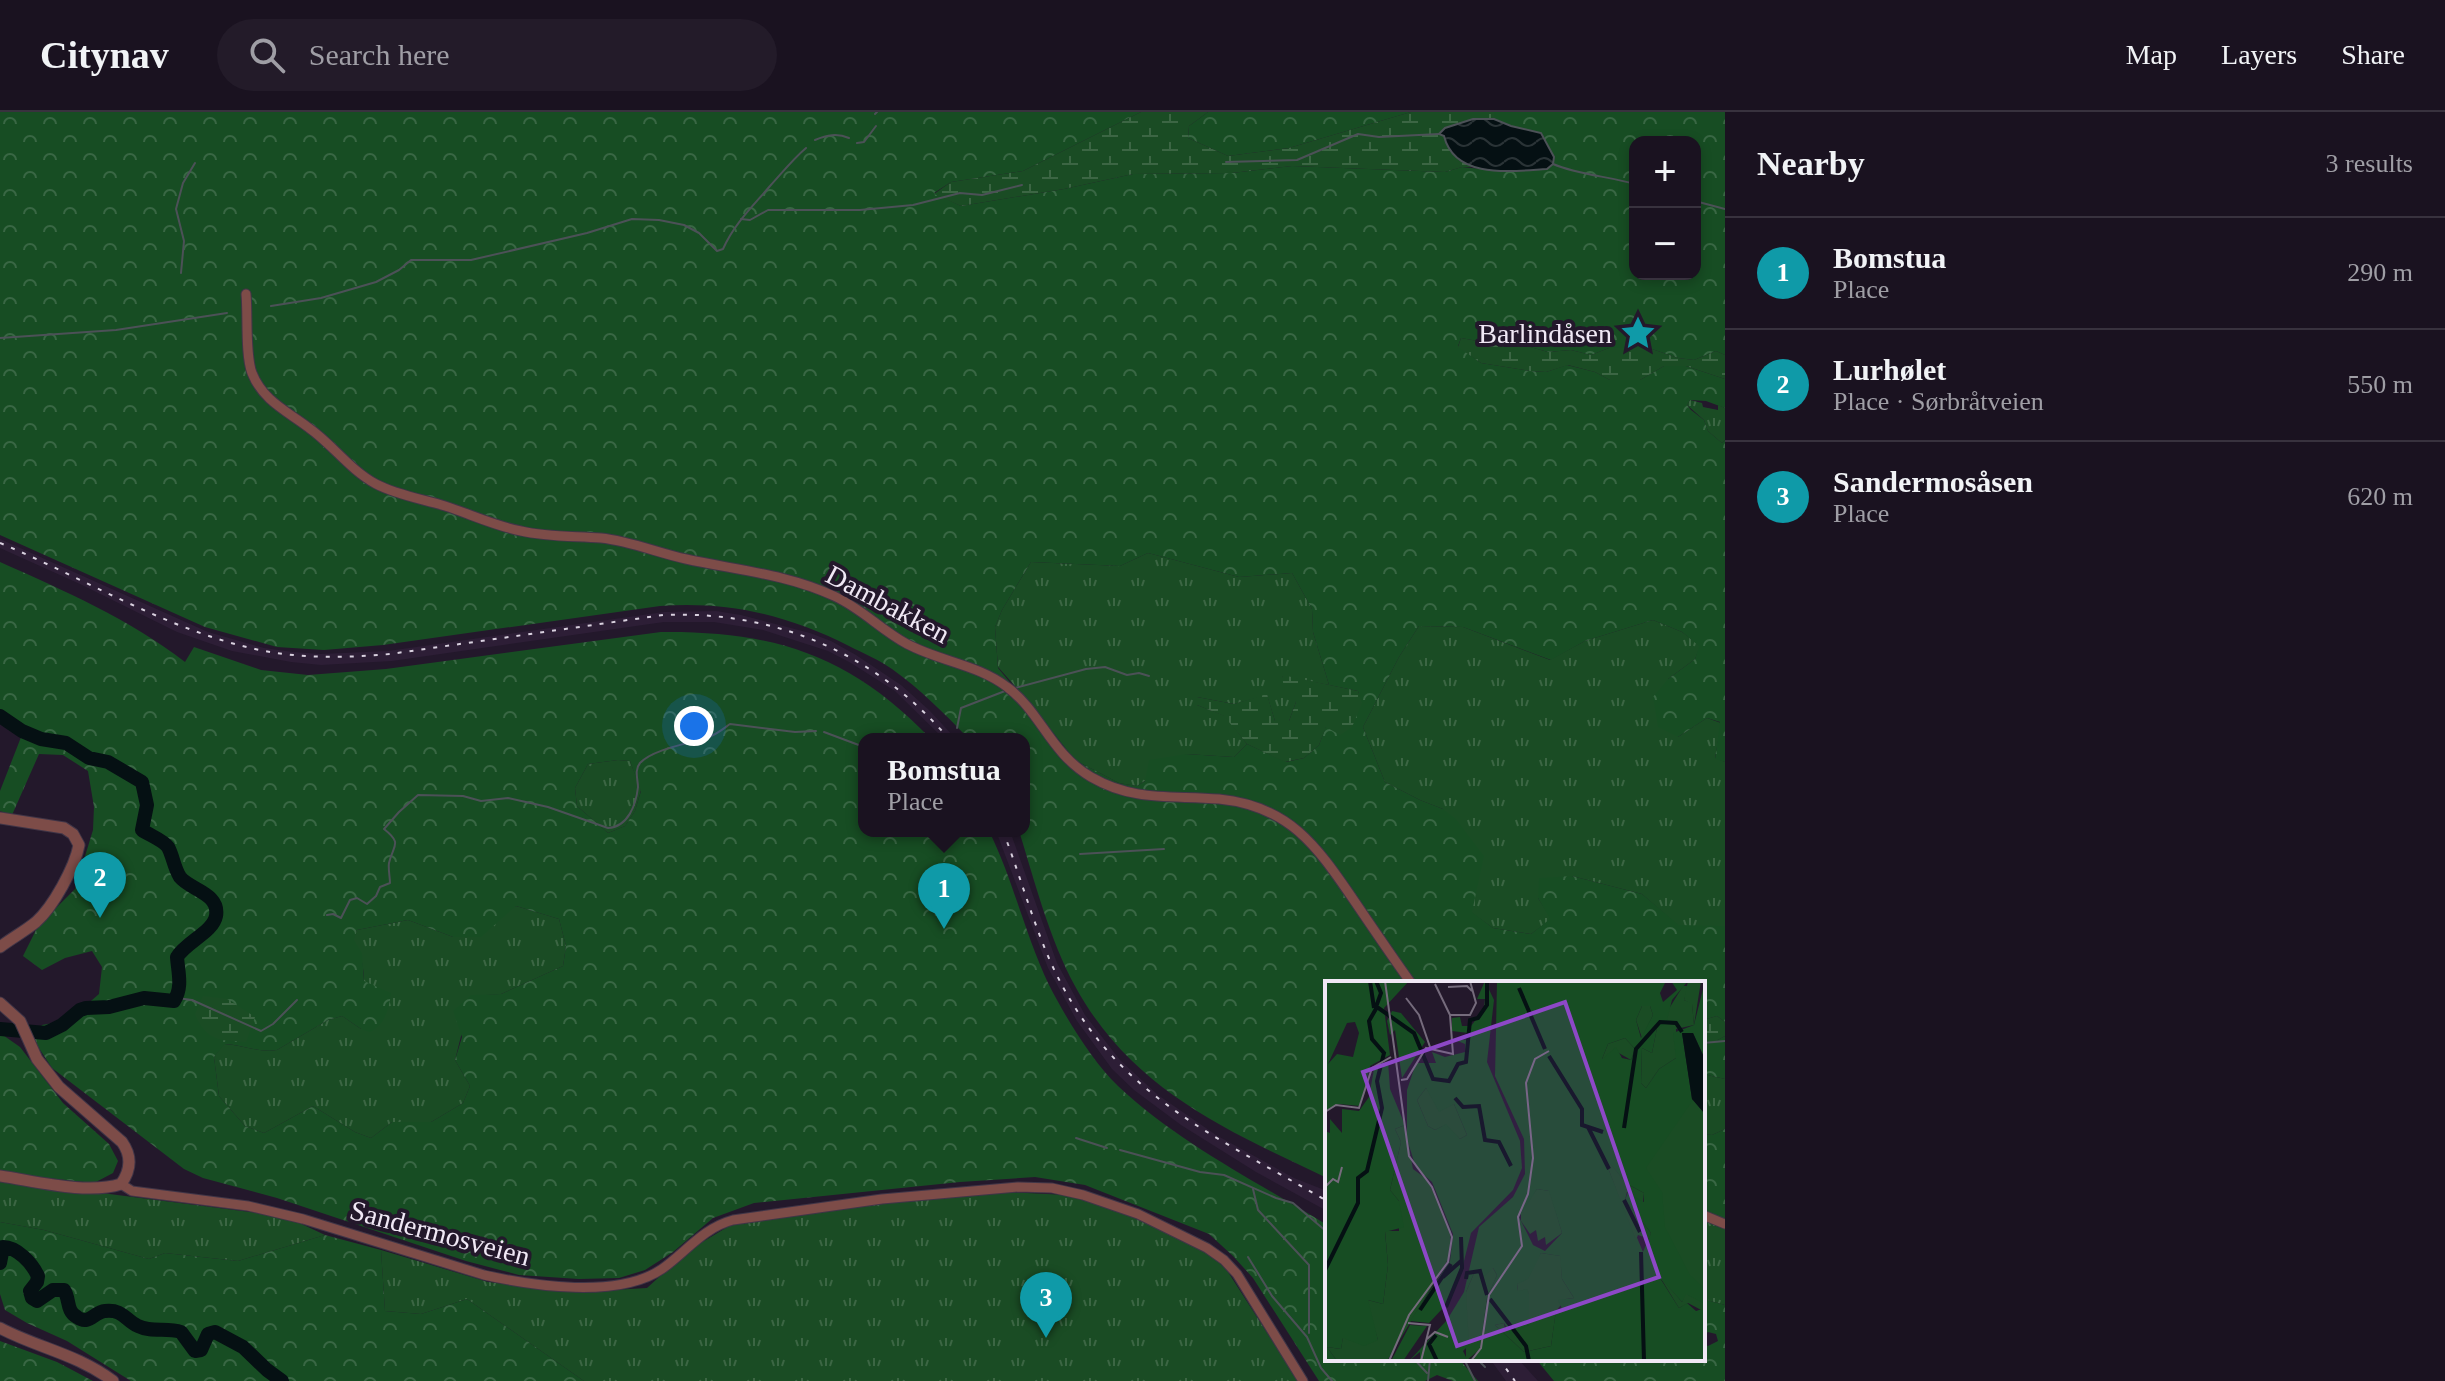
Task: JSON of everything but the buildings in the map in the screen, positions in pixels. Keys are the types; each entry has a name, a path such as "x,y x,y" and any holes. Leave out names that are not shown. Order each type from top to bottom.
{"street":[{"name":"Dambakken","path":"246,294 250,363 259,386 275,406 309,427 364,477 521,531 612,540 687,560 765,574 834,596 910,646 981,673 1007,687 1074,765 1117,790 1148,797 1244,803 1296,827 1328,861 1410,981"},
{"path":"0,818 64,828 76,837 79,848 47,911 0,947"},
{"path":"0,1003 18,1017 37,1059 59,1087 126,1147 129,1167 121,1184"},
{"name":"Sandermosveien","path":"0,1176 93,1188 121,1184 132,1191 248,1206 303,1219 484,1275 565,1286 614,1285 641,1280 659,1271 705,1233 722,1224 826,1206 923,1195 1030,1187 1083,1195 1138,1214 1207,1248 1232,1268 1303,1381"},
{"path":"1705,1216 1725,1224"},
{"path":"0,1328 76,1358 113,1381"}],"shaded area":[{"path":"0,539 208,632 264,648 293,652 388,651 664,612 716,611 741,615 810,633 856,655 901,685 950,733 938,733 895,691 851,663 828,651 763,630 714,622 664,622 392,661 321,665 291,662 232,651 177,632 0,548"},
{"path":"998,837 1012,837 1057,963 1085,1015 1120,1060 1158,1095 1216,1135 1294,1178 1325,1190 1325,1210 1181,1125 1134,1090 1112,1069 1077,1021 1048,968"},
{"path":"1491,1361 1520,1361 1538,1381 1506,1381"}],"green space":[{"path":"0,112 1141,112 1023,171 951,182 934,193 961,206 1133,174 1232,173 1292,166 1445,172 1462,167 1501,171 1541,133 1494,119 1494,112 1725,112 1725,355 1716,351 1694,360 1649,348 1609,348 1591,355 1571,350 1548,352 1512,342 1461,338 1458,346 1481,363 1530,371 1546,372 1567,365 1595,372 1610,380 1640,380 1664,366 1686,366 1725,379 1725,408 1706,401 1690,400 1687,405 1704,420 1708,431 1722,443 1725,440 1725,762 1715,759 1720,722 1707,718 1678,737 1658,727 1653,697 1668,679 1695,659 1699,646 1682,632 1653,620 1585,641 1551,660 1463,627 1419,626 1399,657 1363,727 1385,782 1443,809 1456,819 1484,856 1472,912 1493,928 1531,934 1550,919 1538,898 1539,878 1572,876 1642,894 1679,925 1725,926 1725,1022 1717,1016 1705,1019 1705,981 1325,981 1325,1177 1253,1142 1184,1103 1124,1053 1098,1022 1075,986 1058,949 1021,837 1030,837 1030,733 963,733 932,702 882,663 803,626 734,608 660,606 383,645 324,650 277,647 205,627 0,535","holes":["1148,553 1239,577 1292,573 1312,609 1313,632 1329,685 1358,691 1361,703 1326,726 1319,745 1304,758 1286,762 1247,744 1234,757 1186,754 1149,760 1145,781 1137,786 1119,783 1075,760 998,668 995,627 1031,562 1120,566"]},
{"path":"1141,112 1208,112 1189,126 1188,138 1228,156 1289,148 1411,112 1494,112 1494,119 1457,124 1440,134 1456,154 1473,167 1445,172 1292,166 1232,173 1133,174 961,206 934,194 951,182 1023,171"},
{"path":"1208,112 1411,112 1289,148 1228,156 1188,138 1189,126"},
{"path":"1461,338 1512,342 1548,352 1571,350 1591,355 1609,348 1649,348 1694,360 1716,351 1725,355 1725,379 1686,366 1664,366 1640,380 1610,380 1595,372 1568,365 1546,372 1530,371 1481,363 1458,347"},
{"path":"1690,400 1702,403 1703,407 1718,410 1718,405 1725,408 1725,440 1722,443 1687,405"},
{"path":"1148,553 1239,577 1292,573 1312,609 1313,632 1329,685 1282,676 1296,702 1289,721 1275,721 1267,695 1234,704 1197,697 1197,705 1225,716 1247,744 1234,757 1186,754 1137,786 1119,783 1075,760 998,667 995,627 1031,562 1120,566"},
{"path":"0,562 119,619 185,662 194,647 261,670 308,675 386,669 661,632 740,636 775,643 840,668 871,687 925,733 858,733 858,837 992,837 1049,985 1080,1038 1108,1076 1142,1107 1193,1144 1325,1224 1325,1361 1461,1361 1478,1381 1453,1381 1437,1375 1425,1381 1319,1381 1253,1278 1209,1234 1085,1185 1035,1177 754,1203 713,1218 673,1252 645,1270 619,1278 579,1279 519,1275 466,1261 277,1198 203,1178 184,1169 52,1068 33,1039 42,1025 69,1020 99,994 102,967 92,951 65,958 42,970 23,956 38,926 75,889 93,830 94,807 88,771 63,755 39,754 12,815 0,811 0,791 25,727 0,718","holes":["630,761 641,791 635,811 625,826 608,833 577,806 575,788 588,764","516,906 559,919 566,946 563,966 501,994 471,995 453,1011 462,1037 455,1060 470,1086 463,1103 431,1122 392,1122 371,1138 355,1132 313,1106 264,1133 245,1126 219,1096 214,1057 225,1044 277,1050 328,1020 342,1016 370,1032 383,1021 391,993 364,981 362,953 354,940 357,930 408,920 453,937 481,937"]},
{"path":"1653,620 1682,632 1700,646 1695,659 1668,679 1678,737 1707,718 1721,723 1715,758 1725,762 1725,926 1679,926 1642,894 1572,876 1538,898 1551,919 1531,934 1493,928 1471,912 1443,809 1385,782 1363,727 1399,657 1419,626 1463,627 1550,660 1585,641"},
{"path":"1282,675 1358,691 1362,703 1352,727 1340,735 1326,727 1319,745 1304,758 1285,762 1247,744 1224,716 1197,705 1197,697 1234,704 1267,694 1275,721 1289,721 1296,702 1285,696"},
{"path":"630,761 641,790 635,811 625,826 608,833 577,806 575,788 588,764"},
{"path":"516,906 559,919 566,946 563,966 501,994 471,996 455,1060 470,1086 463,1103 431,1122 392,1122 371,1138 355,1132 313,1106 264,1133 245,1126 219,1096 214,1057 224,1044 277,1050 328,1020 342,1016 361,1029 364,972 353,940 357,930 408,920 453,937"},
{"path":"203,996 227,999 255,1017 246,1042 214,1037 204,1029 195,1014"},
{"path":"1717,1016 1725,1022 1725,1036 1705,1044 1705,1019"},
{"path":"0,1033 20,1047 63,1103 109,1144 118,1161 113,1173 94,1183 0,1173"},
{"path":"1725,1036 1725,1079 1705,1074 1705,1044"},
{"path":"1705,1074 1725,1079 1725,1129 1712,1135 1705,1134"},
{"path":"1725,1129 1725,1226 1705,1219 1705,1134 1712,1135"},
{"path":"0,1180 258,1213 293,1220 325,1235 238,1261 165,1253 149,1259 44,1230 0,1222"},
{"path":"1008,1192 1067,1195 1131,1215 1212,1255 1228,1272 1298,1381 584,1381 467,1299 421,1314 385,1311 381,1250 488,1282 578,1292 647,1288 689,1250 736,1222 910,1197"},
{"path":"1705,1219 1725,1226 1725,1305 1705,1300"},
{"path":"0,1222 44,1230 149,1259 165,1253 238,1261 325,1235 381,1250 385,1311 421,1314 467,1299 584,1381 131,1381 67,1341 5,1310 0,1294"},
{"path":"1705,1300 1725,1305 1725,1381 1554,1381 1538,1361 1705,1361 1705,1345 1718,1341 1716,1334 1705,1334"},
{"path":"0,1341 57,1362 93,1381 0,1381"}],"water":[{"path":"1473,119 1494,119 1541,133 1554,157 1553,164 1547,169 1502,171 1487,170 1460,160 1450,150 1444,136 1439,134 1445,128"}],"waterway":[{"path":"857,143 864,142 876,126"},
{"path":"1226,162 1297,160 1358,134 1379,137 1439,134"},
{"path":"815,140 832,135 849,138"},
{"path":"271,306 321,298 376,282 411,260 471,260 587,233 632,219 684,225 699,233 717,251 723,249 744,216 806,148"},
{"path":"181,273 184,241 176,209 183,183 195,163"},
{"path":"1553,164 1629,183"},
{"path":"741,219 750,220 768,210 860,210 913,205 960,193 982,195 1022,185"},
{"path":"1701,203 1725,209"},
{"path":"0,338 116,330 227,313"},
{"path":"1015,688 1105,667 1127,675 1139,673 1149,676"},
{"path":"957,728 961,708 1005,691"},
{"path":"0,716 22,731 41,739 66,743 89,758 108,762 142,782 147,805 142,830 166,844 180,877 209,897 216,908 214,922 177,957 179,985 174,1001 144,998 109,1007 86,1008 46,1033 0,1029"},
{"path":"327,915 341,918 350,900 357,898 367,904 380,887 390,883 389,863 395,842 384,829 418,795 463,796 481,801 508,798 548,807 608,828 615,827 626,819 633,808 638,787 638,766 654,754 709,737 730,724 795,732 816,731"},
{"path":"824,732 858,745"},
{"path":"1080,854 1164,849"},
{"path":"177,998 192,1000 261,1031 273,1024 297,1000"},
{"path":"1705,1043 1725,1041"},
{"path":"1076,1138 1107,1148"},
{"path":"1120,1150 1200,1172 1224,1175 1293,1203 1325,1230"},
{"path":"1253,1189 1258,1210 1309,1265 1309,1333"},
{"path":"0,1263 3,1247 14,1250 28,1261 38,1276 30,1291 37,1301 53,1290 64,1290 71,1312 81,1319 105,1311 116,1312 143,1328 181,1332 195,1351 201,1350 208,1334 215,1332 243,1347 282,1381"},
{"path":"1248,1257 1272,1296 1307,1337 1321,1368 1332,1381"},
{"path":"1416,1361 1427,1373"},
{"path":"1428,1381 1430,1361"},
{"path":"1465,1361 1475,1381"},
{"path":"1479,1361 1485,1367"}],"railway":[{"path":"0,543 189,629 255,649 289,655 339,657 390,654 663,615 704,615 745,620 821,643 856,661 890,683 943,733"},
{"path":"1005,837 1051,963 1075,1008 1103,1046 1134,1078 1168,1106 1243,1154 1325,1200"},
{"path":"1500,1361 1515,1381"}],"place":[{"name":"Barlindåsen","path":"1638,333"},
{"name":"Lurhølet","path":"100,918"},
{"name":"Bomstua","path":"944,929"},
{"name":"Sandermosåsen","path":"1046,1338"}]}
